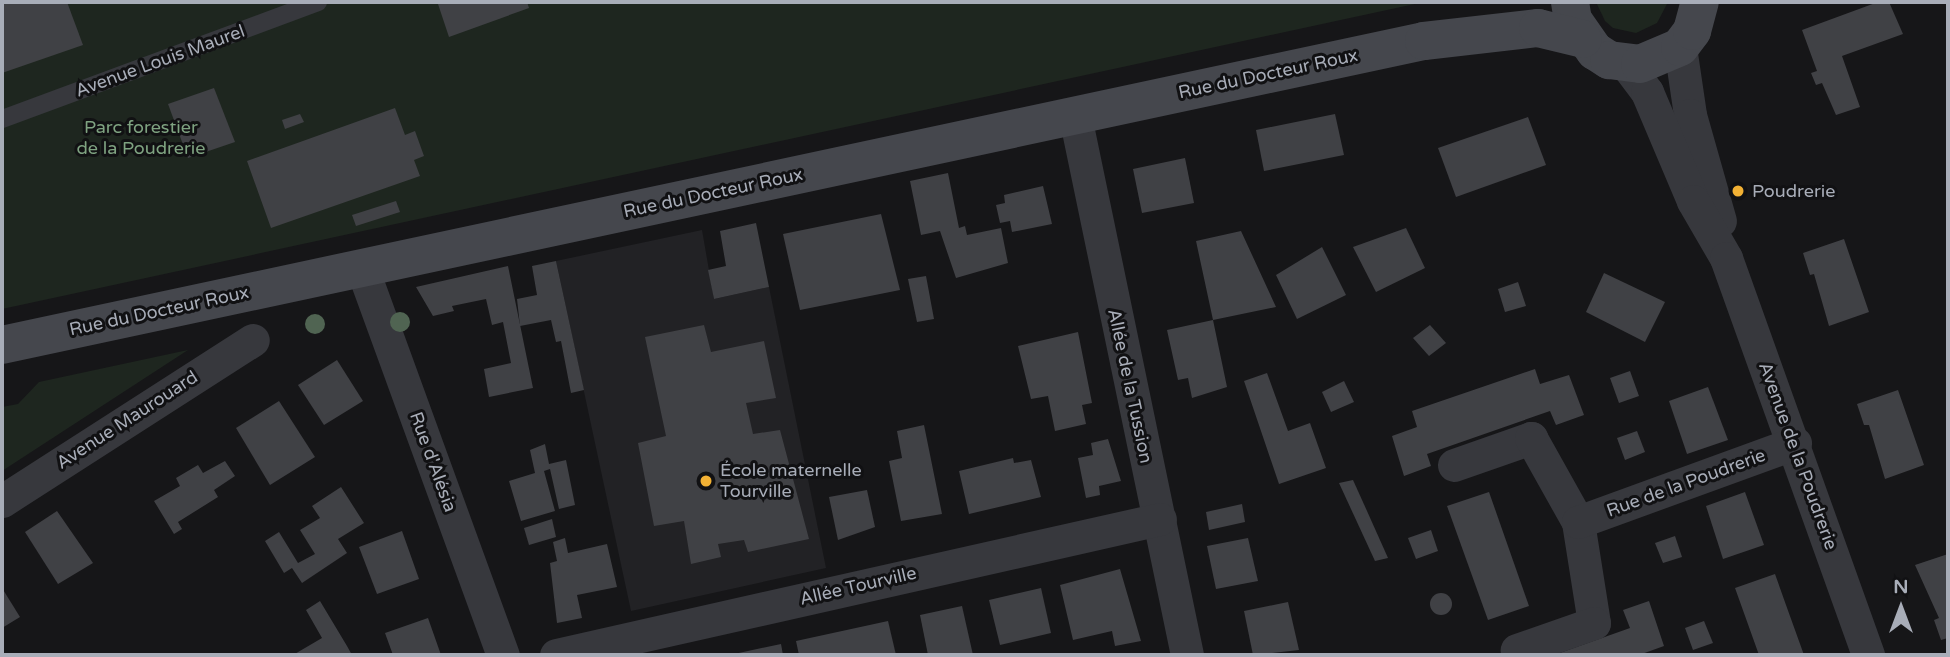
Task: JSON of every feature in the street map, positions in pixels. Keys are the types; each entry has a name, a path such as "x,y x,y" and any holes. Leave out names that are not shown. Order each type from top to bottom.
{"main road":[{"name":"Rue du Docteur Roux","path":"1424,41 1518,2"},
{"path":"1570,2 1583,39 1602,55 1626,64 1655,61 1680,47 1704,5"},
{"name":"Rue du Docteur Roux","path":"2,345 1424,41 1538,28 1583,39"}],"street":[{"name":"Avenue de la Poudrerie","path":"1680,47 1690,116 1718,211 1726,258"},
{"name":"Avenue de la Poudrerie","path":"1626,64 1647,92 1693,201 1726,258 1795,443 1868,655"},
{"name":"Allée de la Tussion","path":"1075,116 1135,420 1160,519 1188,655"},
{"name":"Rue d'Alésia","path":"362,268 503,655"},
{"name":"Avenue Maurouard","path":"2,501 253,340"},
{"path":"1454,464 1531,438 1578,522 1594,624 1517,650"},
{"name":"Rue de la Poudrerie","path":"1578,522 1795,443"},
{"name":"Allée Tourville","path":"556,655 1160,519"}],"lane":[{"name":"Avenue Louis Maurel","path":"2,119 318,2"}],"shaded area":[{"name":"École maternelle Tourville","path":"702,230 714,299 769,287 826,568 631,611 556,261"}],"green space":[{"name":"Parc forestier de la Poudrerie","path":"2,2 1424,2 2,309"},
{"path":"1596,2 1668,2 1657,23 1636,33 1613,28 1605,21"},
{"path":"188,350 2,471 2,407 18,404 39,382"}],"building":[{"path":"2,2 67,2 83,45 2,73"},
{"path":"527,2 529,8 449,37 438,4"},
{"path":"1878,2 1889,2 1903,34 1842,56 1860,107 1836,115 1822,83 1816,85 1811,73 1817,71 1802,30"},
{"path":"214,88 235,142 188,158 168,104"},
{"path":"395,108 405,135 415,131 424,156 414,160 420,176 271,228 247,161"},
{"path":"300,114 304,122 285,129 282,120"},
{"path":"1335,114 1344,155 1264,171 1256,130"},
{"path":"1528,117 1546,165 1456,197 1438,148"},
{"path":"1185,158 1194,203 1142,213 1133,169"},
{"path":"948,173 959,228 965,226 967,235 1001,228 1008,263 956,278 940,231 921,235 910,181"},
{"path":"1043,186 1052,224 1012,232 1010,221 1000,223 996,205 1005,203 1004,195"},
{"path":"396,201 400,212 356,226 352,215"},
{"path":"881,214 900,290 800,310 783,234"},
{"path":"756,223 769,287 714,299 708,270 726,266 720,231"},
{"path":"1406,228 1425,268 1376,292 1353,247"},
{"path":"1241,231 1276,307 1213,320 1196,241"},
{"path":"1844,239 1869,312 1829,326 1814,274 1810,275 1803,253"},
{"path":"1322,247 1346,295 1297,319 1276,275"},
{"path":"556,261 584,390 571,393 561,341 556,342 551,320 520,326 517,299 537,295 532,266"},
{"path":"508,266 533,388 489,397 484,369 511,363 503,322 492,325 486,299 452,306 454,311 433,316 416,287"},
{"path":"1604,273 1665,302 1645,342 1586,312"},
{"path":"926,276 934,319 917,322 908,279"},
{"path":"1518,282 1526,306 1505,312 1498,289"},
{"path":"1213,320 1227,387 1192,398 1188,378 1178,380 1167,330"},
{"path":"704,325 711,352 764,341 776,398 746,403 753,434 780,430 809,539 748,552 744,540 718,544 721,557 691,564 684,521 654,526 638,443 666,436 645,337"},
{"path":"1430,325 1446,343 1429,356 1413,338"},
{"path":"1078,332 1092,403 1082,405 1086,424 1055,431 1048,396 1031,399 1018,346"},
{"path":"337,360 363,401 324,425 298,385"},
{"path":"1535,369 1540,384 1569,375 1584,415 1556,425 1550,411 1427,454 1431,466 1404,476 1392,436 1417,427 1412,411"},
{"path":"1630,371 1639,396 1619,403 1610,378"},
{"path":"1267,373 1288,431 1310,423 1326,468 1279,484 1244,381"},
{"path":"1344,381 1354,402 1331,412 1322,392"},
{"path":"1708,387 1728,440 1687,454 1669,401"},
{"path":"1898,390 1924,465 1885,479 1869,425 1864,425 1857,404"},
{"path":"279,401 315,457 270,485 236,428"},
{"path":"924,425 942,514 901,521 889,461 902,458 897,431"},
{"path":"1637,431 1645,452 1625,460 1617,438"},
{"path":"1108,439 1121,481 1099,486 1100,495 1086,498 1078,458 1093,455 1091,443"},
{"path":"545,444 549,464 566,460 575,505 559,509 550,469 544,471 555,511 521,521 509,481 535,473 530,450"},
{"path":"1013,458 1014,463 1031,460 1041,497 969,514 959,471"},
{"path":"225,461 235,476 214,490 218,497 178,522 182,529 174,534 154,501 180,486 176,478 198,465 203,473"},
{"path":"1353,480 1388,558 1375,561 1339,483"},
{"path":"341,487 364,523 338,539 347,553 302,583 292,568 284,573 265,541 279,532 298,563 315,554 300,530 320,518 312,506"},
{"path":"867,490 875,527 838,540 829,497"},
{"path":"1489,492 1529,606 1488,620 1447,506"},
{"path":"1745,492 1764,545 1723,559 1706,506"},
{"path":"1242,504 1245,522 1209,530 1206,512"},
{"path":"57,511 93,563 58,584 25,532"},
{"path":"552,519 556,537 529,545 524,528"},
{"path":"1431,530 1438,551 1416,559 1408,538"},
{"path":"402,531 419,579 377,594 359,547"},
{"path":"1675,536 1682,557 1663,563 1655,543"},
{"path":"565,538 568,553 607,544 617,587 577,595 582,618 557,623 550,563 557,561 553,542"},
{"path":"1248,538 1258,581 1216,589 1207,546"},
{"path":"1948,554 1948,638 1941,640 1934,620 1939,618 1915,565"},
{"path":"1120,569 1141,641 1115,646 1112,631 1073,640 1060,585"},
{"path":"1775,574 1804,655 1759,655 1735,588"},
{"path":"2,588 20,617 2,628"},
{"path":"1041,588 1051,633 1000,645 989,600"},
{"path":"1441,593 1449,596 1452,604 1449,612 1441,615 1433,612 1430,604 1433,596"},
{"path":"320,601 352,655 293,655 322,638 306,610"},
{"path":"1649,601 1664,646 1639,655 1554,655 1630,628 1623,610"},
{"path":"1288,602 1299,650 1253,655 1244,611"},
{"path":"962,606 973,655 928,655 920,615"},
{"path":"428,618 441,655 393,655 385,633"},
{"path":"888,621 896,655 799,655 796,641"},
{"path":"1704,621 1713,643 1693,650 1685,628"},
{"path":"781,644 783,655 734,655 734,654"}],"place":[{"name":"Poudrerie","path":"1738,191"},
{"name":"École maternelle Tourville","path":"706,481"}]}
